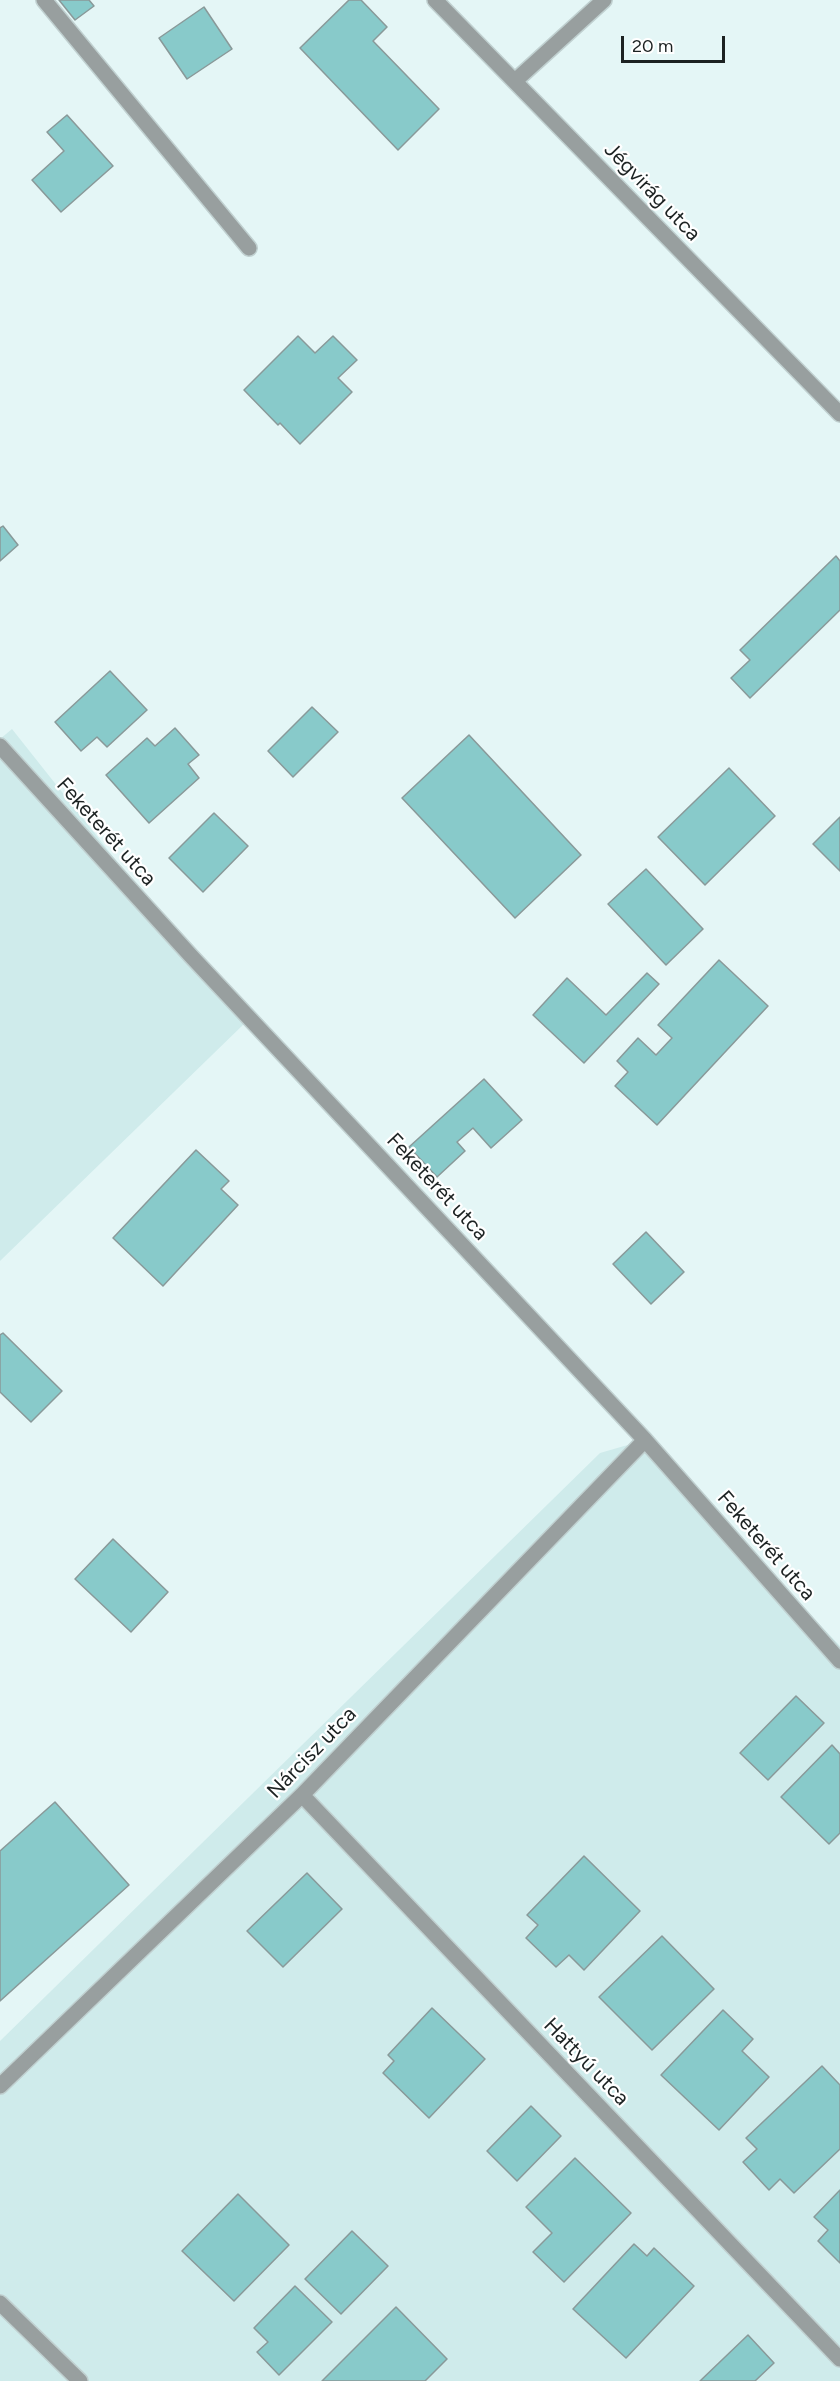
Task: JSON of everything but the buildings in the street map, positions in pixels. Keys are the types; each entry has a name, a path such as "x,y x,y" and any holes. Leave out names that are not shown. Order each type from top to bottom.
{"street":[{"path":"44,0 249,248"},
{"name":"Jégvirág utca","path":"435,0 840,414"},
{"path":"514,81 604,0"},
{"name":"Feketerét utca","path":"0,746 183,947 645,1440 840,1661"},
{"name":"Nárcisz utca","path":"0,2086 302,1795 645,1440"},
{"name":"Hattyú utca","path":"302,1795 840,2359"},
{"path":"0,2303 80,2381"}],"shaded area":[{"path":"12,729 245,1023 0,1261 0,739"},
{"path":"645,1440 840,1646 840,2381 0,2381 0,2041 600,1453"}]}
